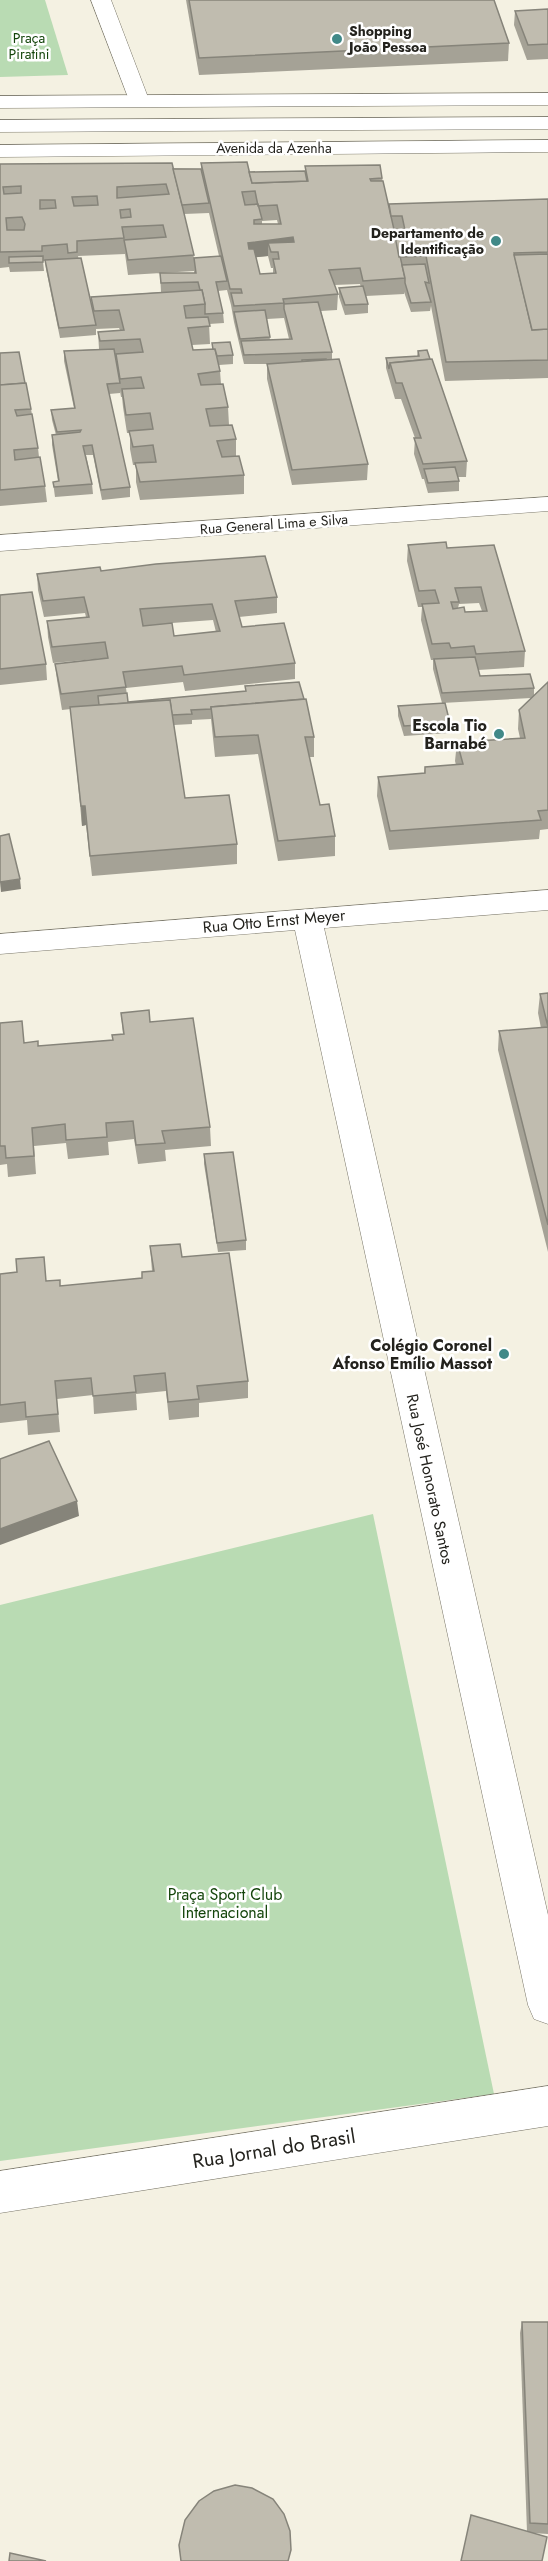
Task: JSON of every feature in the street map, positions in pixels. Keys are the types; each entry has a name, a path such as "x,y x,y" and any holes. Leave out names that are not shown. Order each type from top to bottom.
{"street":[{"path":"101,0 139,100"},
{"path":"0,102 548,99"},
{"path":"0,126 548,123"},
{"name":"Avenida da Azenha","path":"0,151 548,146"},
{"name":"Rua General Lima e Silva","path":"0,543 548,504"},
{"name":"Rua Otto Ernst Meyer","path":"0,944 548,900"},
{"name":"Rua José Honorato Santos","path":"307,918 548,2005"},
{"name":"Rua Jornal do Brasil","path":"0,2192 548,2106"}],"green space":[{"name":"Praça Piratini","path":"0,0 45,0 68,75 0,77"},
{"name":"Praça Sport Club Internacional","path":"373,1514 494,2094 0,2161 0,1605"}],"building":[{"path":"189,0 494,0 509,43 199,58"},
{"path":"548,9 548,44 528,45 515,11"},
{"path":"247,162 252,183 308,181 305,166 380,165 382,178 370,179 371,181 383,181 405,278 363,281 360,268 329,270 338,294 283,299 284,303 234,306 231,293 242,293 241,289 230,289 201,163","holes":["255,191 258,204 245,205 242,192","277,205 281,224 254,224 254,220 262,219 259,206","293,237 294,242 268,243 271,252 278,252 279,259 273,259 276,273 260,274 254,249 249,249 248,243"]},
{"path":"172,163 194,255 128,260 124,240 166,237 163,225 122,227 124,238 77,241 77,252 68,253 67,244 42,246 42,251 0,252 0,164","holes":["166,184 169,194 117,198 117,187","21,186 21,193 4,194 3,187","97,196 98,205 74,206 72,197","40,200 55,200 56,208 40,209","130,209 131,217 121,218 120,210","22,217 25,224 24,230 7,230 6,218"]},
{"path":"173,169 201,169 209,203 182,205"},
{"path":"305,171 307,181 252,183 249,172"},
{"path":"548,199 548,252 514,253 532,330 548,329 548,360 446,362 426,256 399,257 394,231 405,230 402,216 391,216 389,204"},
{"path":"548,254 548,329 532,330 514,255"},
{"path":"43,256 43,262 9,263 9,257"},
{"path":"221,256 227,281 216,282 223,313 205,314 202,290 198,282 161,283 160,273 196,273 194,258"},
{"path":"81,258 96,325 59,328 45,260"},
{"path":"425,264 429,283 425,282 431,302 411,303 402,265"},
{"path":"363,286 368,304 345,305 339,288"},
{"path":"202,290 205,304 184,306 186,318 208,317 210,326 188,328 193,350 215,349 220,371 198,374 201,385 223,384 228,407 206,409 210,426 232,425 236,439 217,441 222,457 239,456 244,475 140,482 135,463 156,462 153,445 133,447 129,431 153,429 150,413 126,415 122,389 144,388 141,377 120,379 116,354 143,352 140,339 100,341 98,332 124,330 119,310 94,311 91,297"},
{"path":"318,302 332,352 244,355 241,341 292,339 284,304"},
{"path":"265,310 270,337 240,339 234,312"},
{"path":"230,342 233,355 217,356 212,343"},
{"path":"114,349 120,383 107,384 130,487 101,490 92,445 83,446 92,484 54,487 53,482 59,481 52,435 80,432 81,430 57,432 51,410 75,408 64,351"},
{"path":"427,350 430,359 390,363 389,369 386,358 419,356 418,351"},
{"path":"19,352 25,383 0,385 0,353"},
{"path":"339,359 368,464 292,470 267,364"},
{"path":"432,359 467,461 423,464 414,438 421,438 402,383 396,383 390,363"},
{"path":"302,360 326,360 302,362"},
{"path":"26,383 31,409 15,410 17,416 32,414 38,448 14,450 15,460 40,457 45,486 0,490 0,385"},
{"path":"455,467 459,481 428,483 424,469"},
{"path":"446,542 447,548 494,545 525,651 476,654 474,646 451,648 449,643 432,644 422,604 439,603 435,590 419,591 408,545","holes":["481,587 487,611 465,612 464,607 453,609 451,602 459,602 455,588"]},
{"path":"265,556 277,597 235,601 242,627 284,623 295,663 184,675 182,666 123,672 126,687 61,694 55,664 108,658 105,642 52,647 47,621 89,617 84,597 43,601 37,574 100,567 101,571 156,564","holes":["212,604 220,631 174,636 172,623 143,626 140,609"]},
{"path":"32,592 46,664 0,669 0,595"},
{"path":"475,657 480,676 530,674 534,688 442,693 434,659"},
{"path":"299,682 304,699 211,707 211,709 191,710 192,714 172,715 170,700 99,705 98,696 127,693 128,702 246,691 245,686"},
{"path":"548,682 548,810 538,811 541,820 390,831 378,777 425,773 425,767 463,764 457,742 525,738 519,710"},
{"path":"306,699 314,737 305,737 320,805 329,804 335,836 278,841 258,735 215,737 211,707"},
{"path":"170,700 185,798 229,795 237,844 90,856 85,806 81,806 70,707"},
{"path":"445,703 450,723 404,726 398,706"},
{"path":"9,834 20,879 0,882 0,836"},
{"path":"548,993 548,1027 540,994"},
{"path":"149,1010 150,1022 193,1018 210,1127 162,1131 165,1143 136,1145 133,1121 106,1123 107,1137 66,1140 65,1124 32,1128 34,1156 6,1158 5,1146 0,1146 0,1023 22,1021 24,1043 38,1041 38,1046 113,1040 112,1035 124,1034 121,1013"},
{"path":"548,1027 548,1225 499,1031"},
{"path":"233,1152 246,1240 217,1243 204,1154"},
{"path":"180,1244 182,1257 229,1253 248,1381 197,1386 199,1399 168,1402 165,1373 134,1376 136,1392 93,1396 91,1378 55,1381 58,1414 26,1417 25,1402 0,1405 0,1274 17,1272 16,1259 44,1257 46,1281 60,1280 60,1286 142,1278 142,1272 154,1271 150,1246"},
{"path":"49,1441 77,1501 0,1529 0,1459"},
{"path":"522,2322 548,2322 548,2524 530,2523"},
{"path":"235,2485 252,2488 273,2499 284,2514 290,2531 291,2550 288,2561 181,2561 179,2545 185,2520 199,2501 214,2491"},
{"path":"471,2515 547,2537 542,2561 461,2561"},
{"path":"10,2553 46,2561 9,2561"}],"place":[{"name":"Shopping João Pessoa","path":"337,39"},
{"name":"Departamento de Identificação","path":"496,241"},
{"name":"Escola Tio Barnabé","path":"499,734"},
{"name":"Colégio Coronel Afonso Emílio Massot","path":"504,1354"}]}
